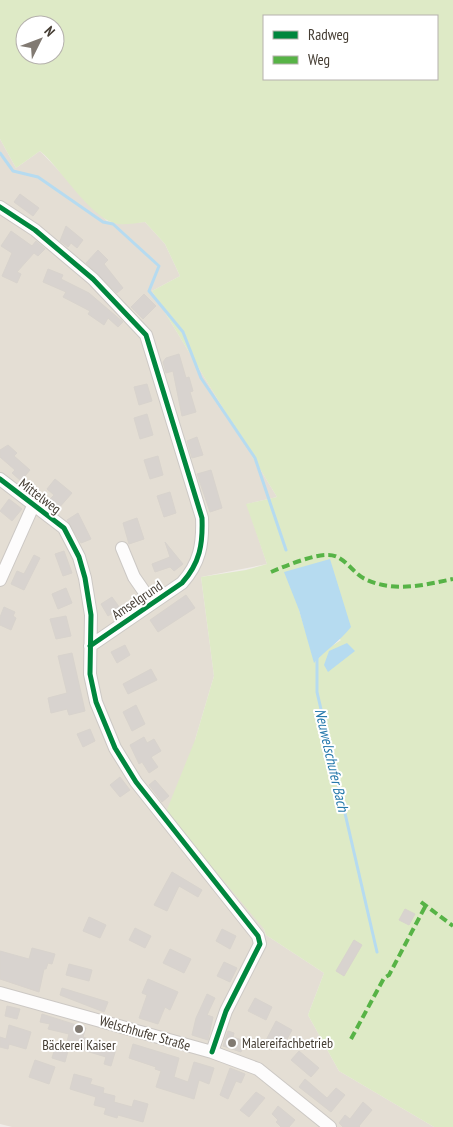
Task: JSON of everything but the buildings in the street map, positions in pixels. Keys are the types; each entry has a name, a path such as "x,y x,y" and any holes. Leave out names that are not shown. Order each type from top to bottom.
{"street":[{"name":"Amselgrund","path":"0,207 35,230 93,279 146,335 202,518 199,556 193,571 182,583 90,646"},
{"name":"Mittelweg","path":"0,479 64,528 79,557 90,600 90,646"},
{"name":"Mittelweg","path":"0,580 33,506"},
{"path":"122,548 134,577 152,603"},
{"path":"90,646 90,674 96,702 115,748 136,782 258,936 260,944 226,1011 212,1052"},
{"name":"Welschhufer Straße","path":"0,993 212,1052 258,1069 330,1127"}],"shaded area":[{"path":"0,139 16,168 40,151 107,221 120,224 145,222 165,244 180,276 152,291 277,497 247,504 267,564 201,577 214,676 195,740 266,935 324,973 308,1015 339,1071 434,1127 12,1127 0,1124"}],"green space":[{"path":"0,0 453,0 453,1127 434,1127 339,1071 308,1015 324,973 266,935 264,929 166,812 195,740 214,676 201,577 246,570 267,564 246,504 277,497 152,291 180,276 165,244 145,222 118,224 97,213 40,151 16,168 0,139","holes":["299,610 341,640 326,650 315,662"]}],"water":[{"path":"330,559 351,627 314,663 299,610 284,572"},
{"path":"347,643 355,651 328,672 324,665 329,651"}],"waterway":[{"name":"Neuwelschufer Bach","path":"0,153 13,171 38,177 103,222 113,224 159,266 149,291 183,332 201,378 255,458 286,550"},
{"name":"Neuwelschufer Bach","path":"317,657 317,692 377,952"}],"marked path":[{"path":"271,572 306,559 321,555 333,555 365,579 387,586 431,584 453,579"},
{"path":"421,902 453,926"},
{"path":"351,1039 384,978 389,975 426,905"}],"cycle path":[{"path":"0,207 35,230 93,279 146,335 202,518 201,545 197,560 182,583 90,646"},
{"path":"0,479 64,528 79,557 85,578 91,615 90,674 96,702 115,748 136,782 258,936 260,944 226,1011 212,1052"}],"place":[{"name":"Bäckerei Kaiser","path":"79,1029"},
{"name":"Malereifachbetrieb","path":"232,1043"}]}
